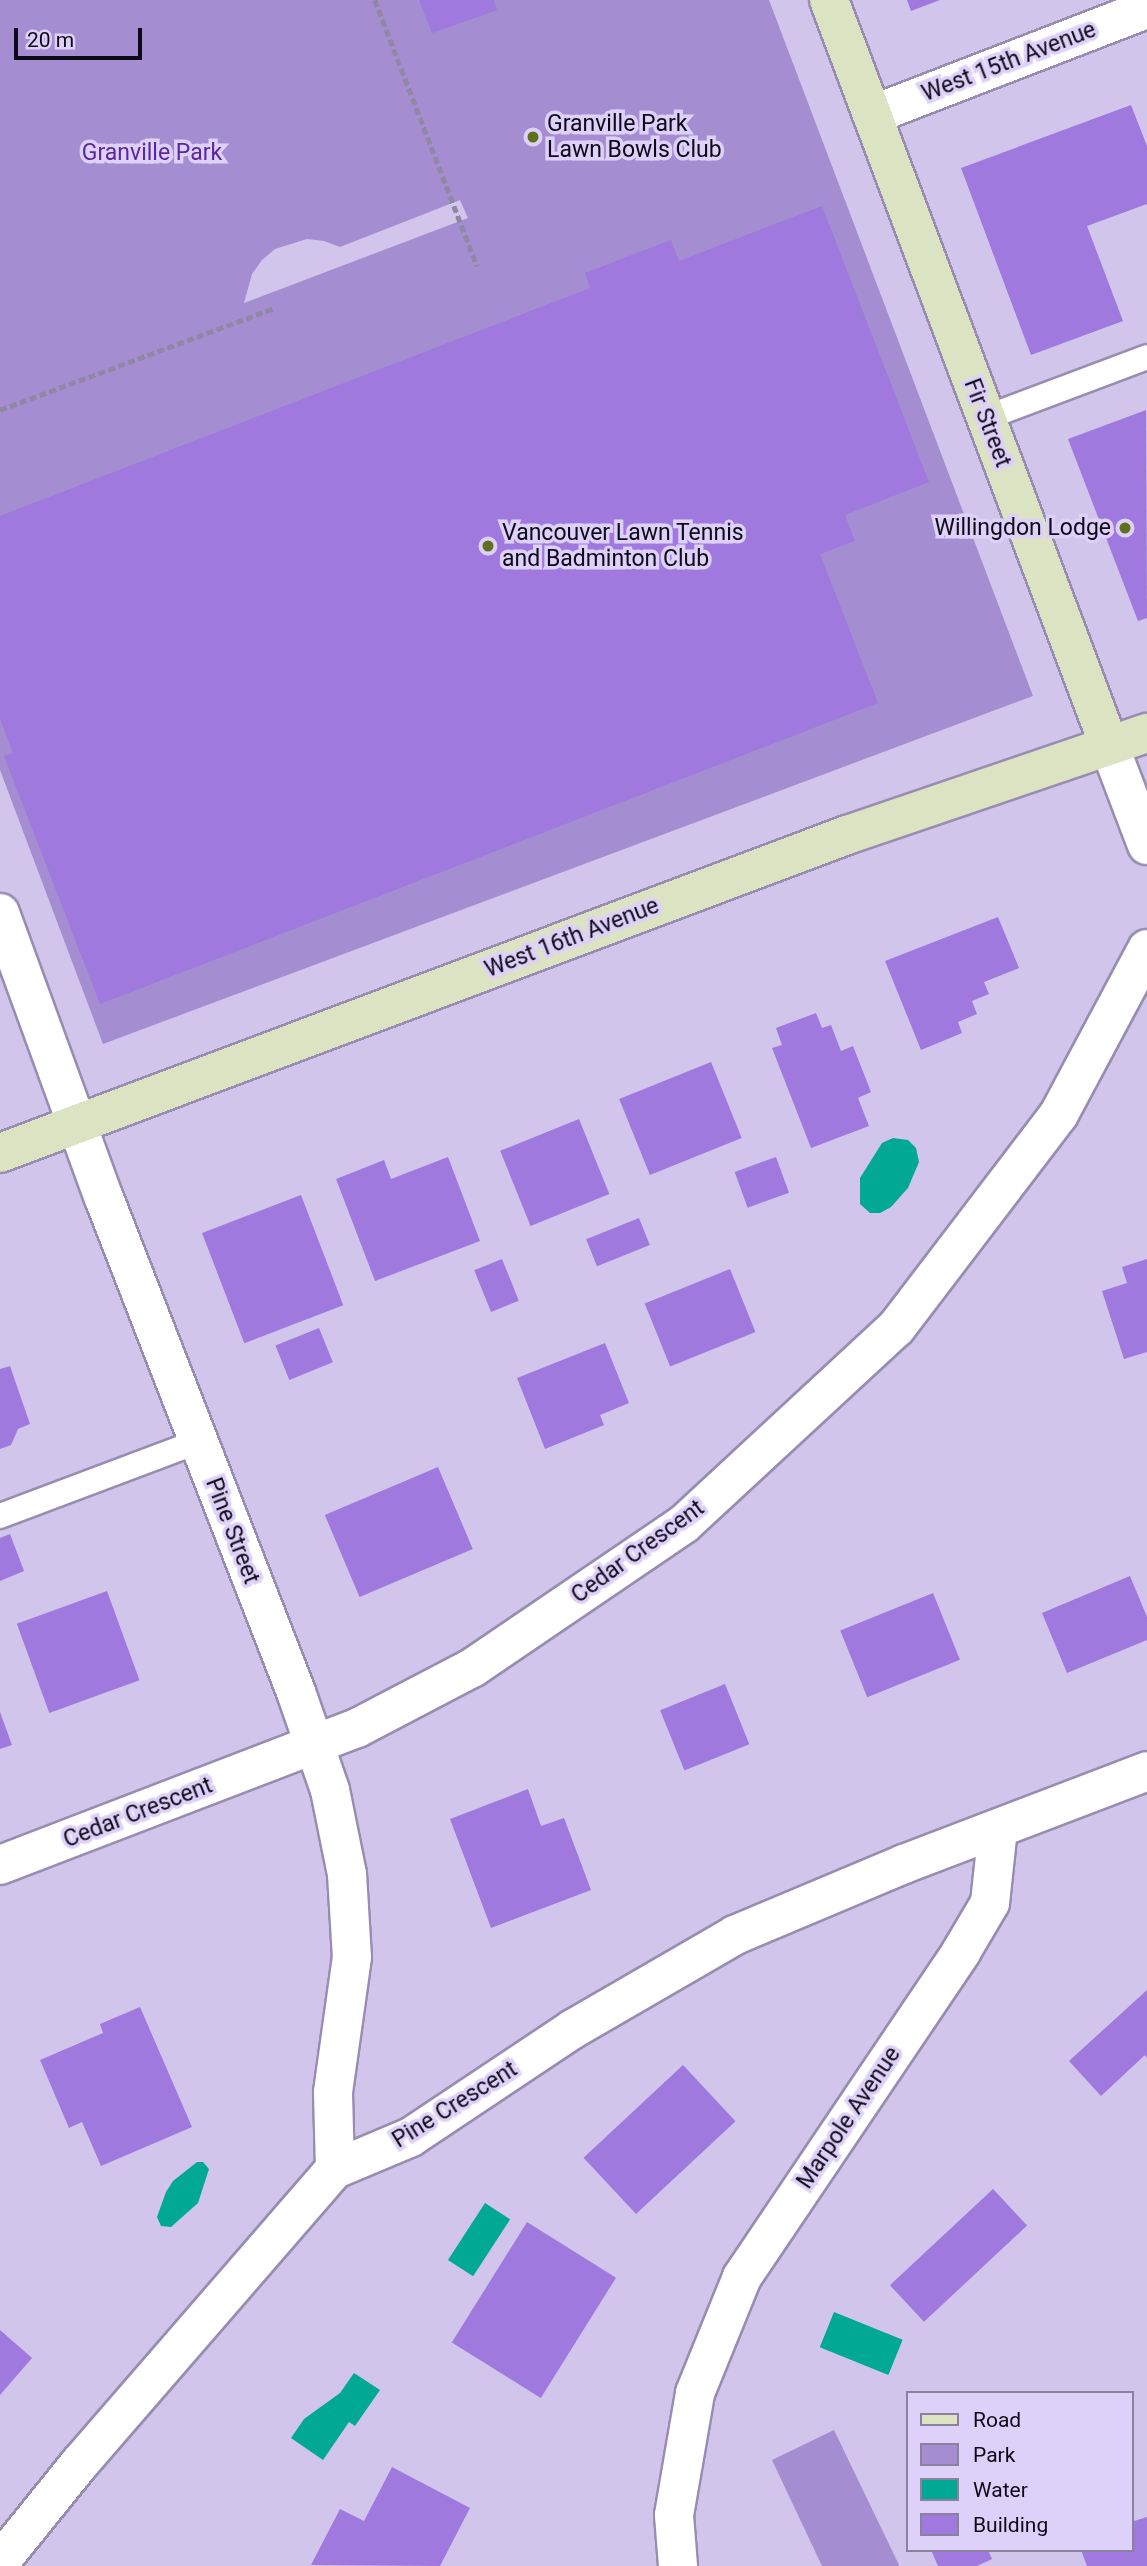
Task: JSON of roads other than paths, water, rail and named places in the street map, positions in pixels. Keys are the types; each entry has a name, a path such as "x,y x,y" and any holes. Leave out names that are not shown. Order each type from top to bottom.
{"main road":[{"name":"Fir Street","path":"829,0 1109,745"},
{"name":"West 16th Avenue","path":"0,1153 847,835 1147,733"}],"street":[{"name":"West 15th Avenue","path":"872,115 1147,9"},
{"name":"Fir Street","path":"1109,745 1147,845"},
{"name":"Pine Street","path":"0,913 79,1123 104,1198 330,1790 346,1874 352,1957 333,2093 335,2169"},
{"name":"Cedar Crescent","path":"0,1865 357,1728 472,1668 684,1524 896,1328 1059,1114 1147,949"},
{"path":"998,1828 1147,1771"},
{"name":"Pine Crescent","path":"0,2562 80,2463 335,2169 411,2137 573,2029 735,1935 998,1828"},
{"name":"Marpole Avenue","path":"678,2566 674,2515 695,2393 742,2277 965,1947 990,1903 998,1828"}],"lane":[{"path":"985,418 1147,357"},
{"path":"0,1516 197,1442"}],"water":[{"path":"893,1138 908,1140 916,1148 919,1162 908,1188 891,1207 880,1213 870,1213 860,1204 860,1178 882,1143"},
{"path":"197,2162 203,2162 209,2169 198,2203 171,2227 161,2226 157,2217 166,2192 173,2181"},
{"path":"485,2203 510,2219 473,2276 448,2260"},
{"path":"834,2312 903,2340 888,2375 820,2347"},
{"path":"354,2373 380,2390 355,2426 349,2422 323,2460 291,2438 304,2419 340,2393"}],"place":[{"name":"Granville Park Lawn Bowls Club","path":"533,137"},
{"name":"Willingdon Lodge","path":"1125,528"},
{"name":"Vancouver Lawn Tennis and Badminton Club","path":"488,546"}],"park label":[{"name":"Granville Park","path":"152,153"}]}
